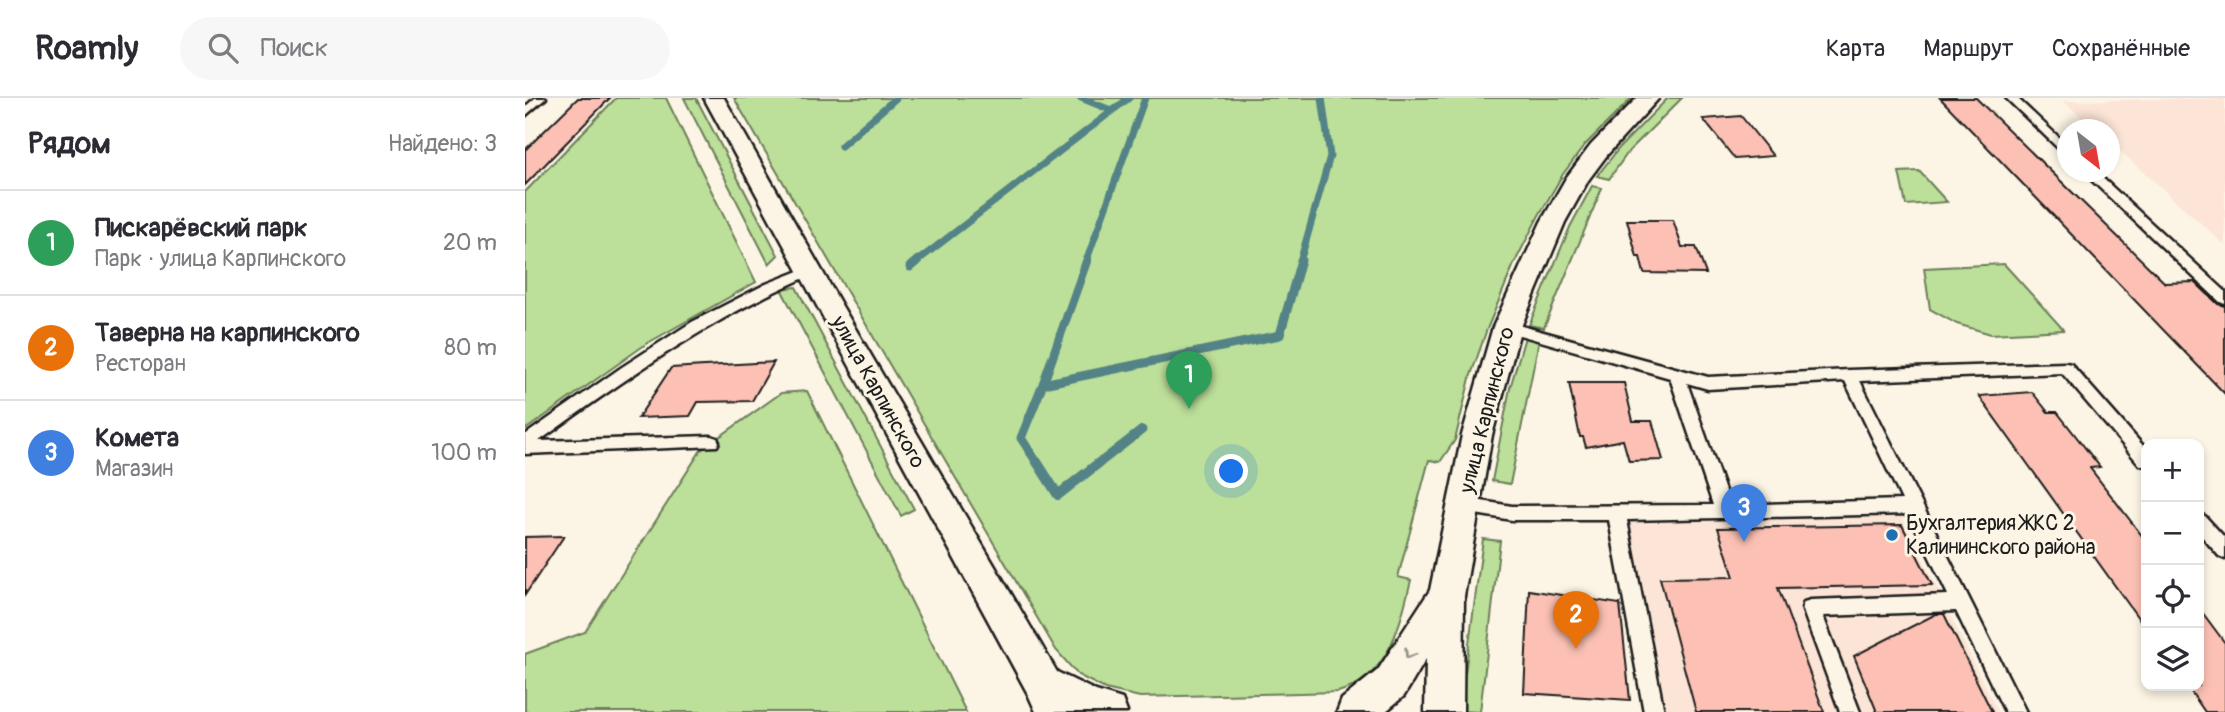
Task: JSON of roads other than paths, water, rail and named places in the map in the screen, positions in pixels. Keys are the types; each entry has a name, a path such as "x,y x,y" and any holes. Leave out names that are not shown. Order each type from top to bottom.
{"street":[{"name":"улица Карпинского","path":"714,98 1049,698 1108,712"},
{"name":"улица Карпинского","path":"1444,712 1445,596 1489,383 1507,327 1552,222 1578,178 1624,122 1649,98"},
{"name":"улица Карпинского","path":"1356,712 1391,683 1445,596"}],"lane":[{"path":"525,113 541,98"},
{"path":"2011,98 2057,142"},
{"path":"2100,182 2225,299"},
{"path":"525,445 651,354 770,285 809,271"},
{"path":"1507,327 1708,383 2066,368 2141,454"},
{"path":"1677,375 1724,512"},
{"path":"1849,375 1912,507 2016,712"},
{"path":"525,445 711,442"},
{"path":"1463,505 1512,513 1724,512 1912,507"},
{"path":"1617,513 1654,712"},
{"path":"2204,526 2225,551"},
{"path":"1850,712 1811,608 1961,603"}],"waterway":[{"path":"841,146 896,98"},
{"path":"1081,98 1112,111"},
{"path":"1112,111 1129,98"},
{"path":"1086,262 1145,98"},
{"path":"1300,262 1330,156 1322,98"},
{"path":"916,262 1112,111"},
{"path":"910,267 918,260"},
{"path":"1043,384 1087,260"},
{"path":"1043,384 1280,335 1301,260"},
{"path":"1038,464 1021,438 1043,384"},
{"path":"1098,464 1142,430"},
{"path":"1037,462 1058,495 1100,462"}],"place":[{"name":"Пискарёвский парк","path":"1189,409"},
{"name":"Бухгалтерия ЖКС 2 Калининского района","path":"1892,535"},
{"name":"Комета","path":"1744,542"},
{"name":"Таверна на карпинского","path":"1576,649"}]}
